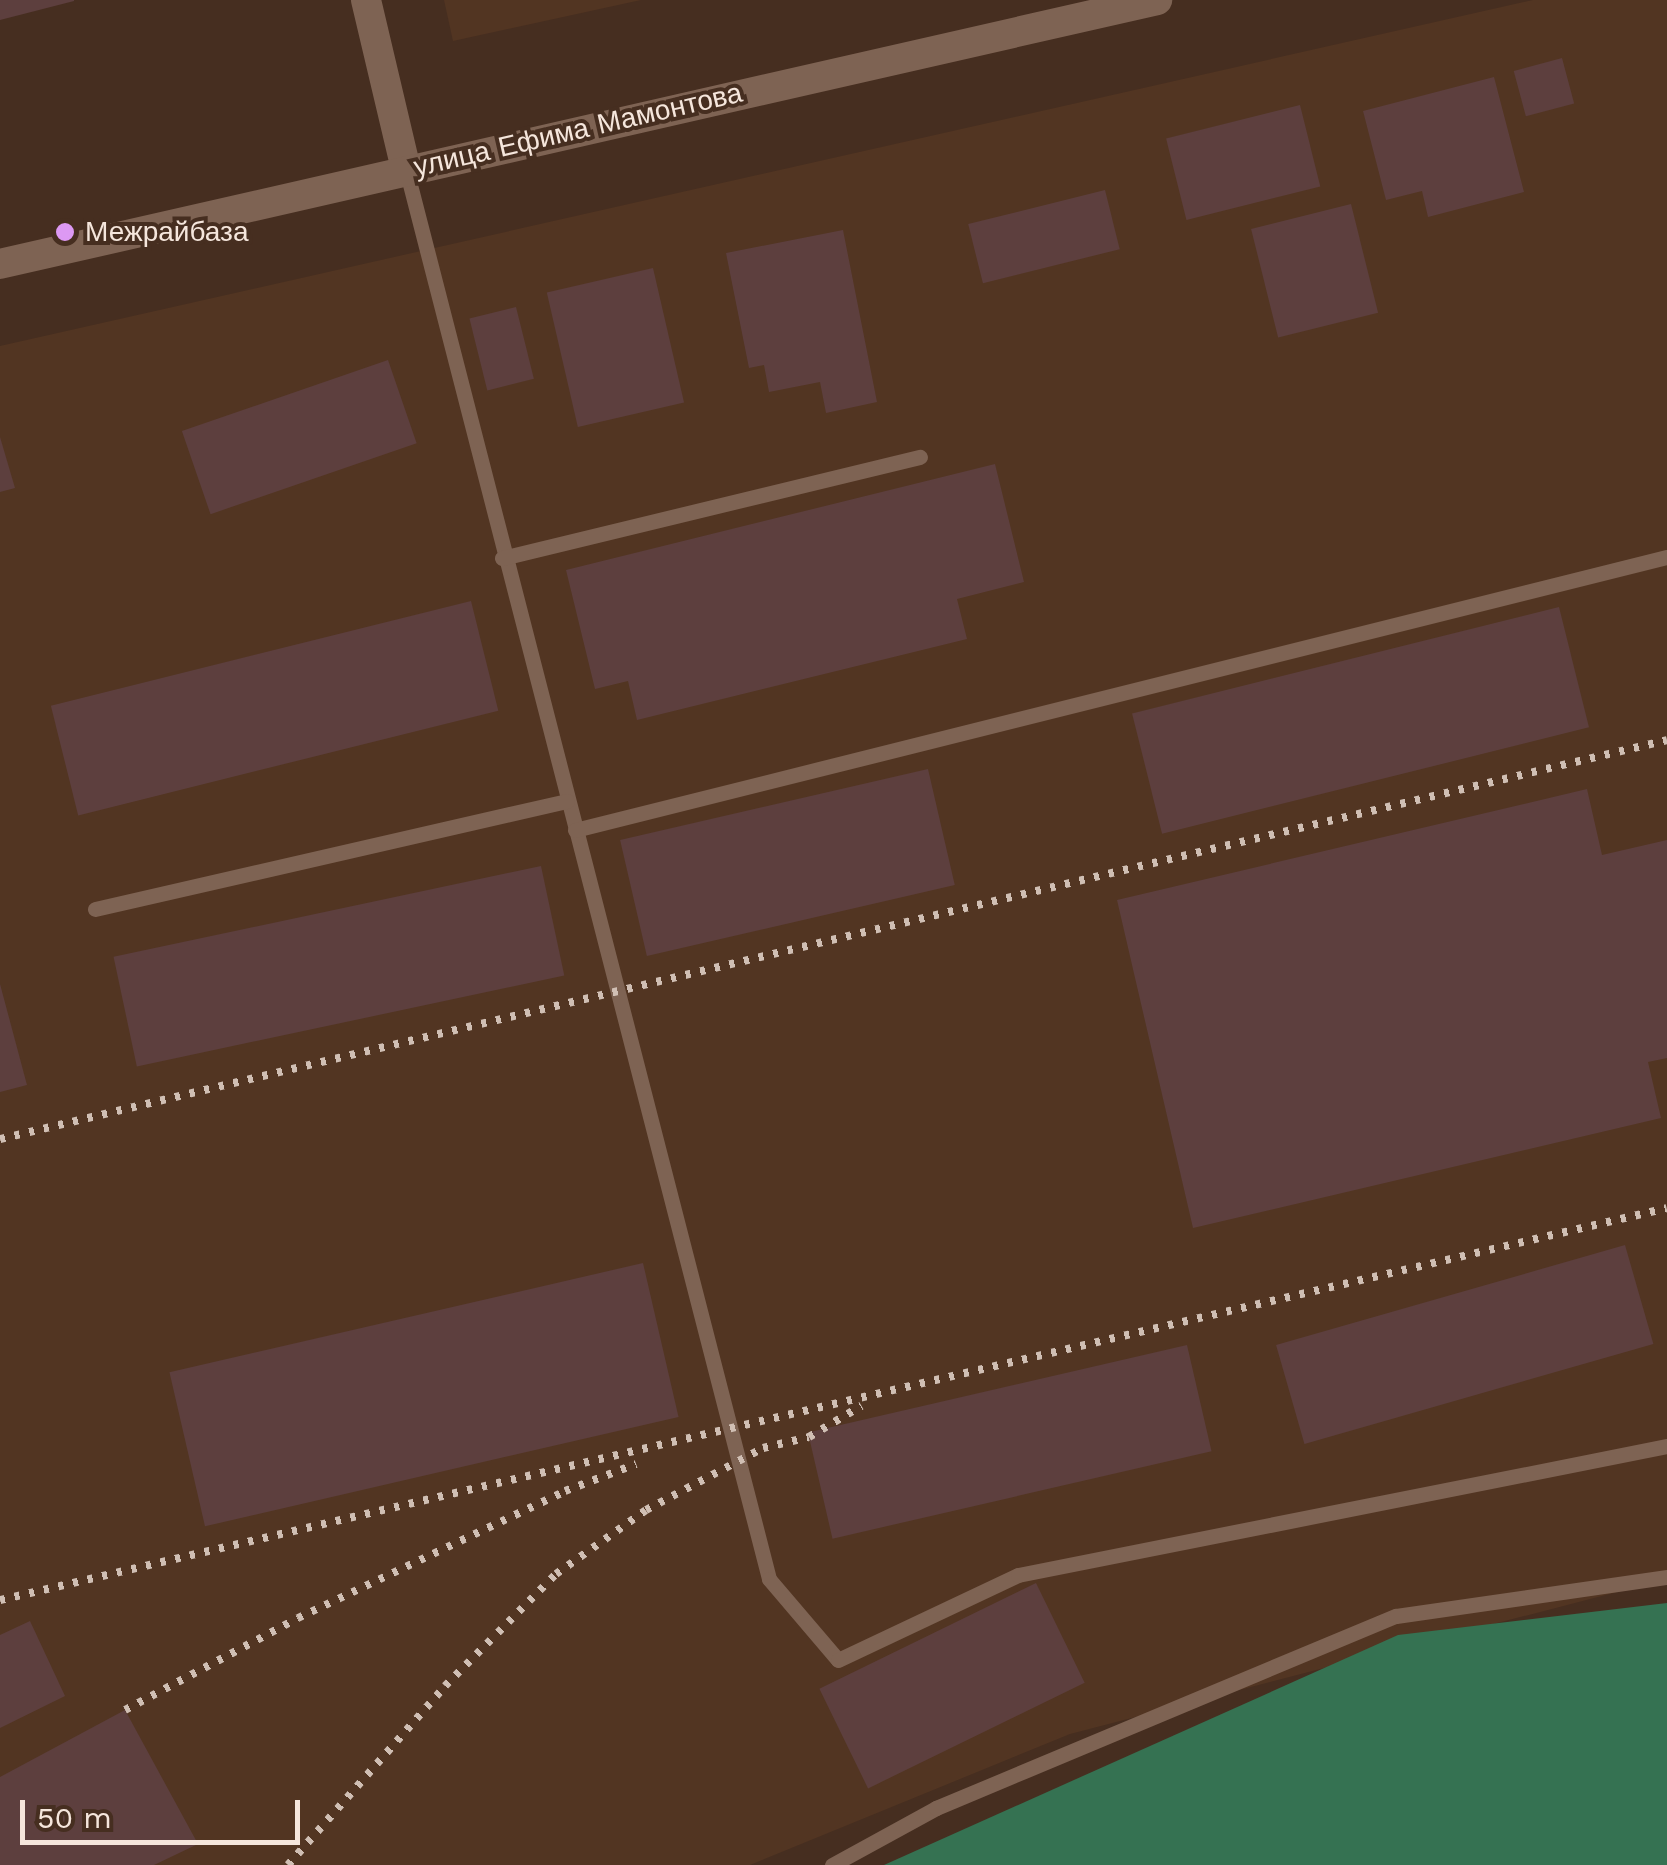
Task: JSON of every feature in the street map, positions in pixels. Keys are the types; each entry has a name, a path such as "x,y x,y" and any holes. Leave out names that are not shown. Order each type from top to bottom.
{"street":[{"path":"366,0 406,169"},
{"name":"улица Ефима Мамонтова","path":"0,264 1156,0"}],"lane":[{"path":"406,169 502,558 769,1579 838,1660 1018,1575 1667,1446"},
{"path":"502,558 920,457"},
{"path":"576,830 1667,557"},
{"path":"95,909 567,801"},
{"path":"832,1865 936,1808 1396,1616 1667,1577"}],"shaded area":[{"path":"444,0 641,0 453,41"},
{"path":"1533,0 1667,0 1667,1579 1070,1734 750,1865 0,1865 0,346"}],"green space":[{"path":"1667,1603 1667,1865 884,1865 1398,1635"}],"building":[{"path":"0,0 74,0 74,1 0,20"},
{"path":"1562,58 1574,103 1526,116 1514,71"},
{"path":"1494,77 1524,192 1428,217 1422,191 1386,200 1363,111"},
{"path":"1300,105 1320,187 1186,220 1166,138"},
{"path":"1105,190 1120,249 983,283 968,224"},
{"path":"1351,204 1378,313 1278,338 1251,229"},
{"path":"843,230 877,402 826,413 820,382 769,392 764,365 749,368 726,253"},
{"path":"653,268 684,402 578,427 547,293"},
{"path":"516,307 534,379 487,390 469,319"},
{"path":"388,360 417,443 211,514 182,431"},
{"path":"0,437 15,488 0,492"},
{"path":"995,464 1024,582 957,599 967,639 637,720 628,681 595,689 566,570"},
{"path":"471,601 498,711 78,815 51,706"},
{"path":"1559,607 1589,727 1162,834 1132,713"},
{"path":"928,769 955,885 647,956 620,840"},
{"path":"1587,789 1602,855 1667,840 1667,1058 1648,1062 1661,1118 1193,1228 1117,900"},
{"path":"541,866 564,976 137,1066 114,957"},
{"path":"0,984 27,1085 0,1092"},
{"path":"1625,1245 1653,1344 1304,1444 1276,1345"},
{"path":"643,1263 679,1417 205,1526 169,1372"},
{"path":"1187,1345 1212,1451 832,1539 808,1433"},
{"path":"1036,1583 1085,1683 868,1788 819,1689"},
{"path":"30,1621 65,1696 0,1728 0,1635"},
{"path":"125,1710 198,1844 154,1865 0,1865 0,1777"}],"railway":[{"path":"0,1139 1667,740"},
{"path":"0,1600 1667,1208"},
{"path":"288,1865 445,1686 556,1574 646,1510 763,1448 809,1437 861,1406"},
{"path":"125,1710 298,1618 565,1491 636,1464"}],"place":[{"name":"Межрайбаза","path":"65,232"}]}
